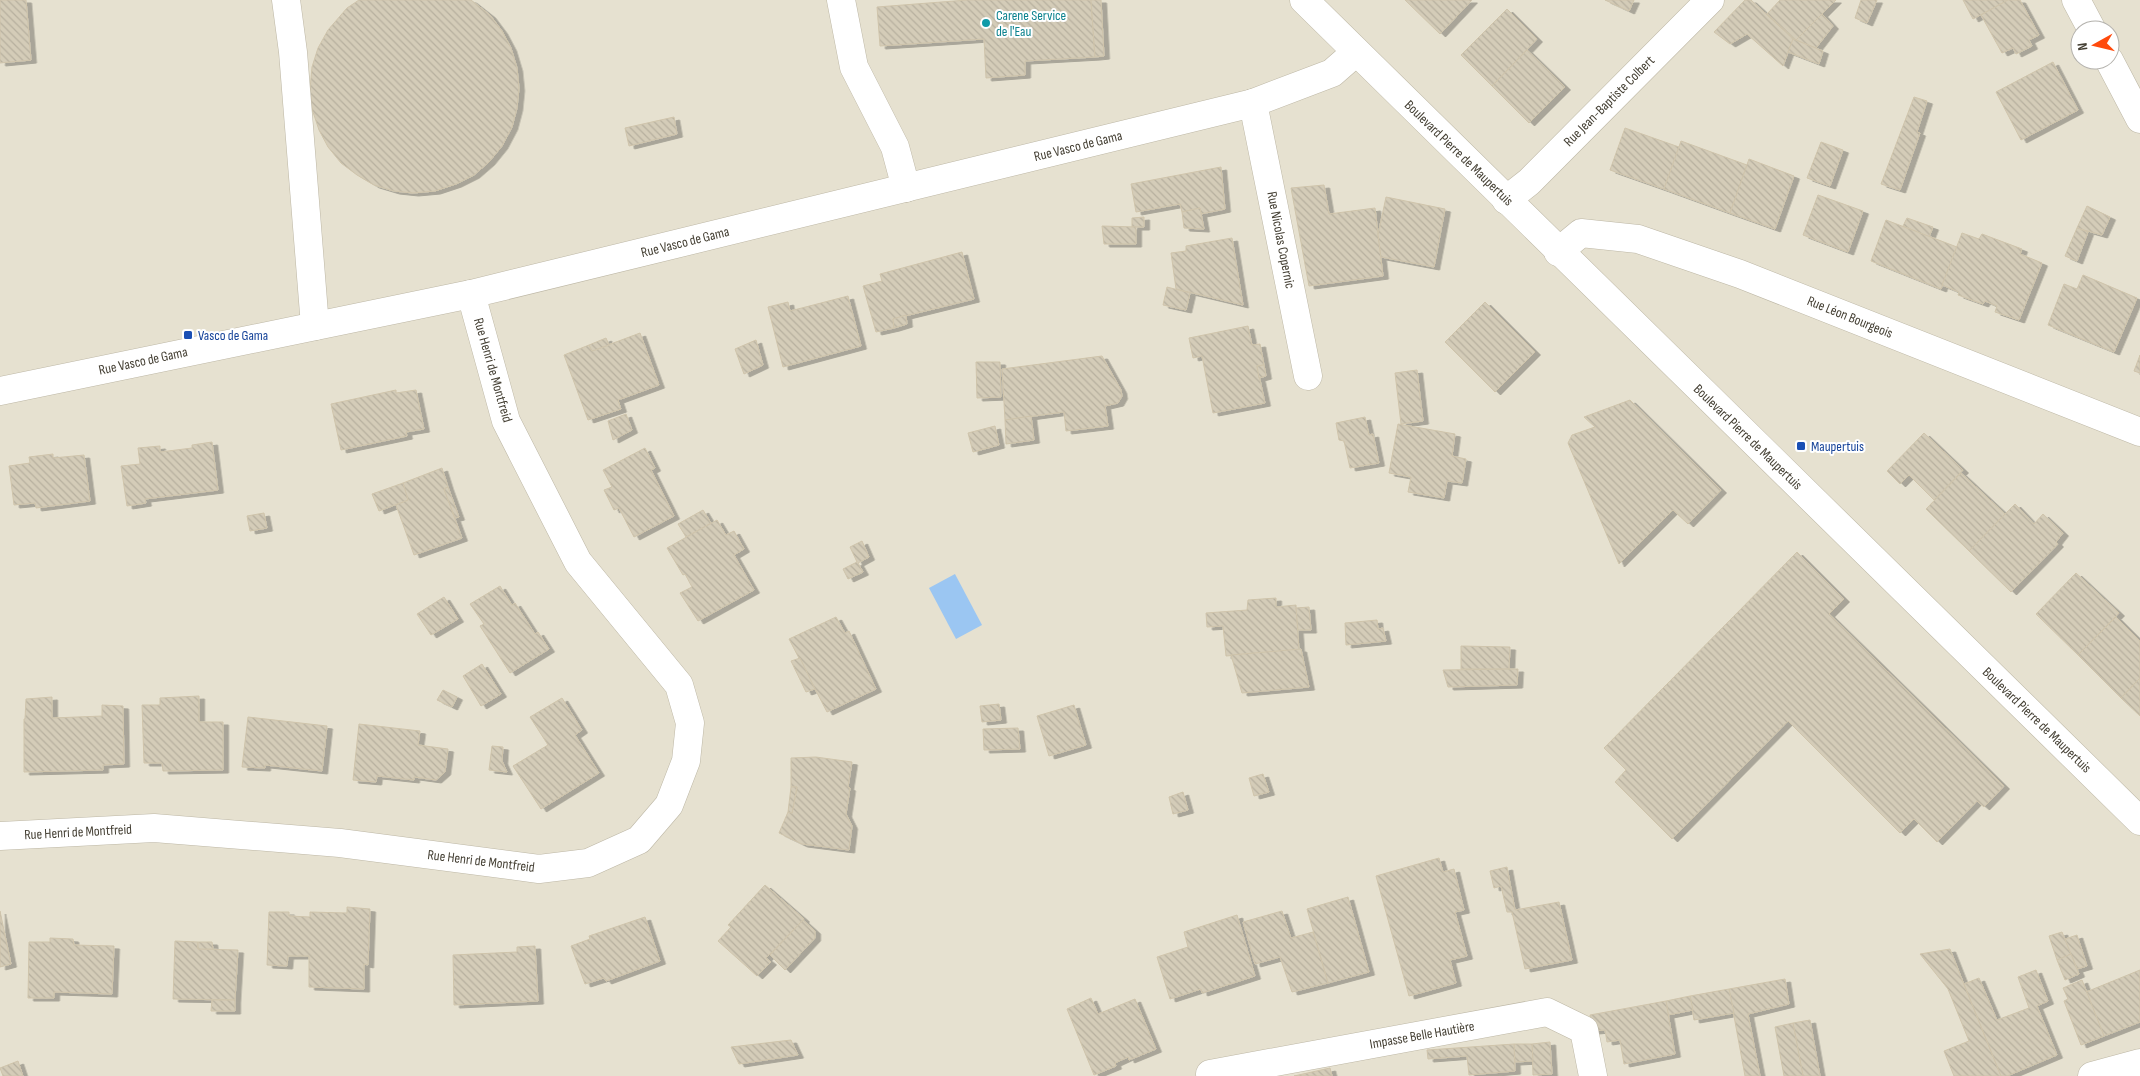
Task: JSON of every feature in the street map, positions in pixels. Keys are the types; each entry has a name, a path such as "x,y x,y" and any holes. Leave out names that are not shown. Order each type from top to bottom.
{"street":[{"path":"286,0 293,52 315,326"},
{"path":"841,0 854,67 896,147 906,188"},
{"name":"Boulevard Pierre de Maupertuis","path":"1304,0 1558,252 2140,821"},
{"name":"Rue Jean-Baptiste Colbert","path":"1506,200 1529,182 1710,0"},
{"path":"2076,0 2087,20"},
{"name":"Rue Vasco de Gama","path":"0,391 471,294 1254,103 1332,73 1356,52"},
{"path":"2113,70 2140,119"},
{"name":"Rue Nicolas Copernic","path":"1254,103 1308,376"},
{"name":"Rue Léon Bourgeois","path":"1558,252 1581,233 1638,239 1740,274 2140,432"},
{"name":"Rue Henri de Montfreid","path":"0,836 154,828 340,843 539,869 588,863 639,840 669,805 686,761 690,723 679,685 578,562 506,421 471,294"},
{"name":"Impasse Belle Hautière","path":"1210,1074 1547,1012 1584,1030 1593,1076"},
{"path":"2092,1076 2140,1062"}],"shaded area":[{"path":"0,0 2140,0 2140,1076 0,1076"}],"water":[{"path":"955,574 982,625 956,639 929,588"}],"building":[{"path":"0,0 26,0 31,60 0,63"},
{"path":"359,0 471,0 490,15 502,31 511,48 517,68 519,88 517,108 512,127 502,146 489,162 474,175 435,191 413,193 394,191 374,185 357,175 341,163 328,147 319,130 312,109 310,89 312,67 318,48 328,30 347,8"},
{"name":"Carene Service de l'Eau","path":"967,0 1091,0 1095,57 1025,61 1025,75 986,78 984,39 880,46 877,7"},
{"path":"1091,0 1101,0 1104,56 1095,57"},
{"path":"1405,0 1472,0 1440,34"},
{"path":"1605,0 1634,0 1629,11"},
{"path":"1745,0 1751,0 1793,39 1783,66 1747,34 1730,44 1714,32"},
{"path":"1780,0 1836,0 1796,40 1767,14"},
{"path":"1861,0 1877,0 1867,23 1855,18"},
{"path":"1963,0 2008,0 1973,19"},
{"path":"2008,0 2020,0 2039,35 2029,40 2032,46 2016,54 2013,48 2002,53 1981,15"},
{"path":"1507,9 1537,39 1492,86 1461,55"},
{"path":"1822,14 1833,26 1816,48 1796,40"},
{"path":"1793,39 1823,51 1819,64 1788,52"},
{"path":"1527,50 1565,87 1529,123 1492,86"},
{"path":"2053,62 2078,110 2021,140 1996,92"},
{"path":"1914,97 1927,101 1917,132 1920,133 1900,190 1881,184"},
{"path":"674,117 677,134 629,146 625,128"},
{"path":"1625,128 1679,147 1664,189 1610,170"},
{"path":"1681,141 1747,165 1730,213 1664,189"},
{"path":"1821,142 1843,150 1830,186 1807,178"},
{"path":"1749,159 1794,176 1775,229 1730,213"},
{"path":"1221,167 1225,209 1201,214 1200,208 1182,212 1180,204 1136,212 1131,184"},
{"path":"1324,185 1329,214 1375,208 1383,276 1309,286 1291,188"},
{"path":"1818,195 1863,211 1848,252 1803,235"},
{"path":"1386,197 1445,209 1434,267 1381,257 1378,235"},
{"path":"2087,206 2110,217 2102,235 2077,228"},
{"path":"1200,208 1204,229 1184,228 1182,212"},
{"path":"1144,217 1144,227 1132,227 1132,218"},
{"path":"1907,218 1933,227 1929,237 1903,226"},
{"path":"1886,220 1957,247 1941,289 1871,261"},
{"path":"1102,226 1136,227 1136,244 1104,244"},
{"path":"2077,228 2088,232 2077,261 2065,256"},
{"path":"1962,233 1979,239 1982,234 2022,249 2020,254 2042,263 2019,320 1995,312 1997,306 1985,301 1983,304 1958,295 1959,292 1942,285"},
{"path":"1232,238 1243,305 1176,289 1171,253 1186,251 1186,246"},
{"path":"962,252 974,299 893,319 894,328 876,332 863,286 882,281 880,274"},
{"path":"2083,275 2137,298 2114,352 2048,325 2064,284 2077,289"},
{"path":"1167,287 1190,293 1186,310 1163,305"},
{"path":"848,296 861,346 783,367 768,307 788,302 790,311"},
{"path":"1485,302 1535,352 1495,392 1445,342"},
{"path":"906,315 907,324 894,328 893,319"},
{"path":"1248,326 1252,345 1260,344 1264,365 1257,366 1265,403 1213,413 1202,356 1193,358 1189,338"},
{"path":"640,333 659,385 618,400 621,409 588,420 564,355 589,345 592,351"},
{"path":"606,338 609,345 592,351 589,345"},
{"path":"756,340 763,365 744,374 735,349"},
{"path":"2140,355 2140,373 2134,371"},
{"path":"1102,356 1121,390 1122,396 1118,403 1105,406 1108,426 1066,431 1064,412 1005,420 1002,369"},
{"path":"976,362 1000,362 1001,397 977,398"},
{"path":"1264,365 1266,376 1259,378 1257,366"},
{"path":"1417,370 1423,421 1401,424 1395,373"},
{"path":"396,390 396,393 416,390 424,429 406,432 407,436 341,450 331,404"},
{"path":"1630,400 1721,490 1688,524 1673,510 1619,564 1568,443 1572,435 1595,427 1584,417"},
{"path":"626,414 632,430 613,440 608,421"},
{"path":"1031,416 1034,440 1006,444 1005,420"},
{"path":"1365,417 1369,435 1373,434 1379,463 1350,468 1344,441 1339,440 1336,423"},
{"path":"1398,424 1455,434 1452,456 1466,459 1462,483 1447,481 1444,498 1408,492 1411,477 1389,473"},
{"path":"995,426 999,445 973,452 968,433"},
{"path":"1924,433 1963,470 1934,500 1909,475 1900,484 1887,471"},
{"path":"212,442 218,490 145,499 146,503 127,506 121,466 140,464 138,448 160,446 160,452 192,448 192,445"},
{"path":"645,448 655,468 651,470 674,516 634,537 619,508 614,510 604,490 612,487 603,470"},
{"path":"53,454 53,458 84,455 90,501 36,508 35,503 14,505 9,466 30,463 29,457"},
{"path":"442,468 448,487 444,489 462,538 414,555 396,505 408,500 403,483"},
{"path":"1961,473 2005,514 1969,551 1926,509"},
{"path":"403,483 408,500 379,511 372,494"},
{"path":"448,487 459,517 455,518 444,489"},
{"path":"2015,504 2034,524 2043,514 2063,533 2056,542 2058,544 2011,592 1969,551"},
{"path":"703,510 711,523 686,537 678,524"},
{"path":"264,513 267,528 250,531 247,516"},
{"path":"717,520 726,535 734,531 744,549 734,555 754,590 698,621 680,593 692,587 667,548"},
{"path":"862,541 869,557 858,563 863,572 848,579 843,569 857,562 850,547"},
{"path":"1797,552 1844,599 1829,614 2004,786 1984,807 1977,801 1937,842 1914,819 1900,833 1788,721 1672,839 1615,782 1626,770 1604,748"},
{"path":"2076,573 2119,613 2078,655 2036,614"},
{"path":"500,586 512,605 515,603 535,634 538,632 549,649 510,673 480,626 484,624 470,604"},
{"path":"444,597 458,619 431,635 417,614"},
{"path":"1276,598 1276,607 1296,605 1299,650 1226,656 1223,626 1207,627 1206,613 1247,610 1248,600"},
{"path":"1309,607 1311,630 1298,630 1296,608"},
{"path":"836,617 845,633 849,631 876,689 827,712 789,639"},
{"path":"2116,617 2140,641 2140,678 2121,698 2078,655"},
{"path":"1377,620 1378,629 1383,628 1386,641 1346,645 1345,623"},
{"path":"1461,646 1510,647 1509,669 1461,669"},
{"path":"1301,649 1309,687 1242,693 1231,655"},
{"path":"800,658 815,689 806,692 791,661"},
{"path":"482,664 501,694 481,706 463,676"},
{"path":"1518,669 1517,685 1448,687 1443,670"},
{"path":"2140,678 2140,716 2121,698"},
{"path":"443,690 457,697 452,707 437,700"},
{"path":"199,696 199,722 223,722 223,770 163,771 162,763 144,763 142,705 160,705 160,698"},
{"path":"52,697 52,718 102,716 102,705 123,706 124,764 103,765 103,770 24,772 26,699"},
{"path":"562,698 582,730 575,735 599,773 541,809 513,766 548,745 530,717"},
{"path":"999,704 1001,720 982,722 980,706"},
{"path":"1074,705 1086,745 1049,756 1037,716"},
{"path":"248,717 327,726 322,771 265,765 265,768 242,767"},
{"path":"359,724 420,731 418,745 448,749 445,772 436,780 414,777 414,780 377,776 376,782 353,780"},
{"path":"1018,728 1020,749 984,750 983,729"},
{"path":"492,746 503,747 502,761 507,772 489,770"},
{"path":"816,757 852,762 846,814 852,826 849,850 802,844 779,833 788,812 792,813 797,787 791,787 791,758"},
{"path":"1263,774 1269,792 1254,796 1249,778"},
{"path":"791,787 797,787 792,813 788,812"},
{"path":"1183,792 1188,810 1173,814 1169,797"},
{"path":"1439,858 1443,872 1454,869 1464,910 1455,912 1467,956 1450,960 1456,983 1409,996 1376,876"},
{"path":"1507,867 1515,910 1559,902 1572,960 1525,969 1512,912 1507,912 1501,886 1494,888 1490,871"},
{"path":"765,885 804,919 766,958 771,962 757,976 718,941 731,927 728,925"},
{"path":"1348,897 1369,972 1328,983 1307,909"},
{"path":"347,907 370,909 368,965 364,964 364,989 309,987 309,956 288,956 287,966 267,965 269,912 289,912 289,916 310,917 310,912 347,913"},
{"path":"0,911 11,964 0,967"},
{"path":"1282,911 1291,938 1313,932 1328,983 1292,992 1280,957 1255,964 1243,922"},
{"path":"1237,915 1255,976 1202,993 1201,989 1170,999 1157,957 1188,947 1184,932"},
{"path":"645,917 660,961 606,981 604,978 585,984 571,946 590,939 589,936"},
{"path":"803,920 815,931 815,938 785,970 770,955"},
{"path":"2062,932 2071,954 2057,960 2049,936"},
{"path":"2077,935 2087,966 2077,969 2065,939"},
{"path":"50,938 73,939 74,945 114,946 112,994 54,992 54,998 28,998 29,942 50,942"},
{"path":"175,941 198,942 198,949 238,950 235,1000 173,999"},
{"path":"198,942 212,942 213,949 198,949"},
{"path":"535,946 538,1001 454,1005 453,955 517,952 517,947"},
{"path":"1950,949 2001,1076 1954,1076 1944,1051 1969,1041 1948,989 1920,954"},
{"path":"2071,954 2079,974 2065,980 2057,960"},
{"path":"2036,970 2048,1001 2037,1006 2057,1055 2007,1076 2001,1076 1964,984 1979,978 1997,1020 2029,1008 2018,977"},
{"path":"2140,970 2140,1022 2104,1036 2086,992"},
{"path":"1785,979 1789,1004 1748,1014 1760,1076 1745,1076 1729,989"},
{"path":"2082,980 2104,1036 2081,1045 2064,1001 2068,999 2063,988"},
{"path":"1729,989 1734,1013 1694,1020 1690,996"},
{"path":"1690,996 1693,1010 1668,1015 1666,1001"},
{"path":"1091,998 1098,1014 1135,999 1156,1049 1129,1060 1128,1057 1115,1063 1116,1066 1094,1075 1067,1009"},
{"path":"212,1000 235,1000 235,1011 211,1011"},
{"path":"1666,1001 1675,1054 1624,1064 1620,1040 1607,1042 1605,1030 1593,1031 1590,1015"},
{"path":"1810,1020 1820,1076 1803,1076 1793,1023"},
{"path":"1793,1023 1803,1076 1784,1076 1775,1027"},
{"path":"791,1040 798,1055 739,1064 731,1047"},
{"path":"1550,1042 1552,1074 1533,1075 1532,1044"},
{"path":"1514,1044 1532,1044 1533,1061 1515,1062"},
{"path":"1514,1044 1515,1071 1469,1075 1467,1056 1428,1059 1427,1050"},
{"path":"18,1061 23,1076 3,1076 0,1068"},
{"path":"1330,1068 1332,1076 1294,1076"}],"place":[{"name":"Carene Service de l'Eau","path":"986,23"},
{"name":"Vasco de Gama","path":"188,335"},
{"name":"Maupertuis","path":"1801,446"}]}
